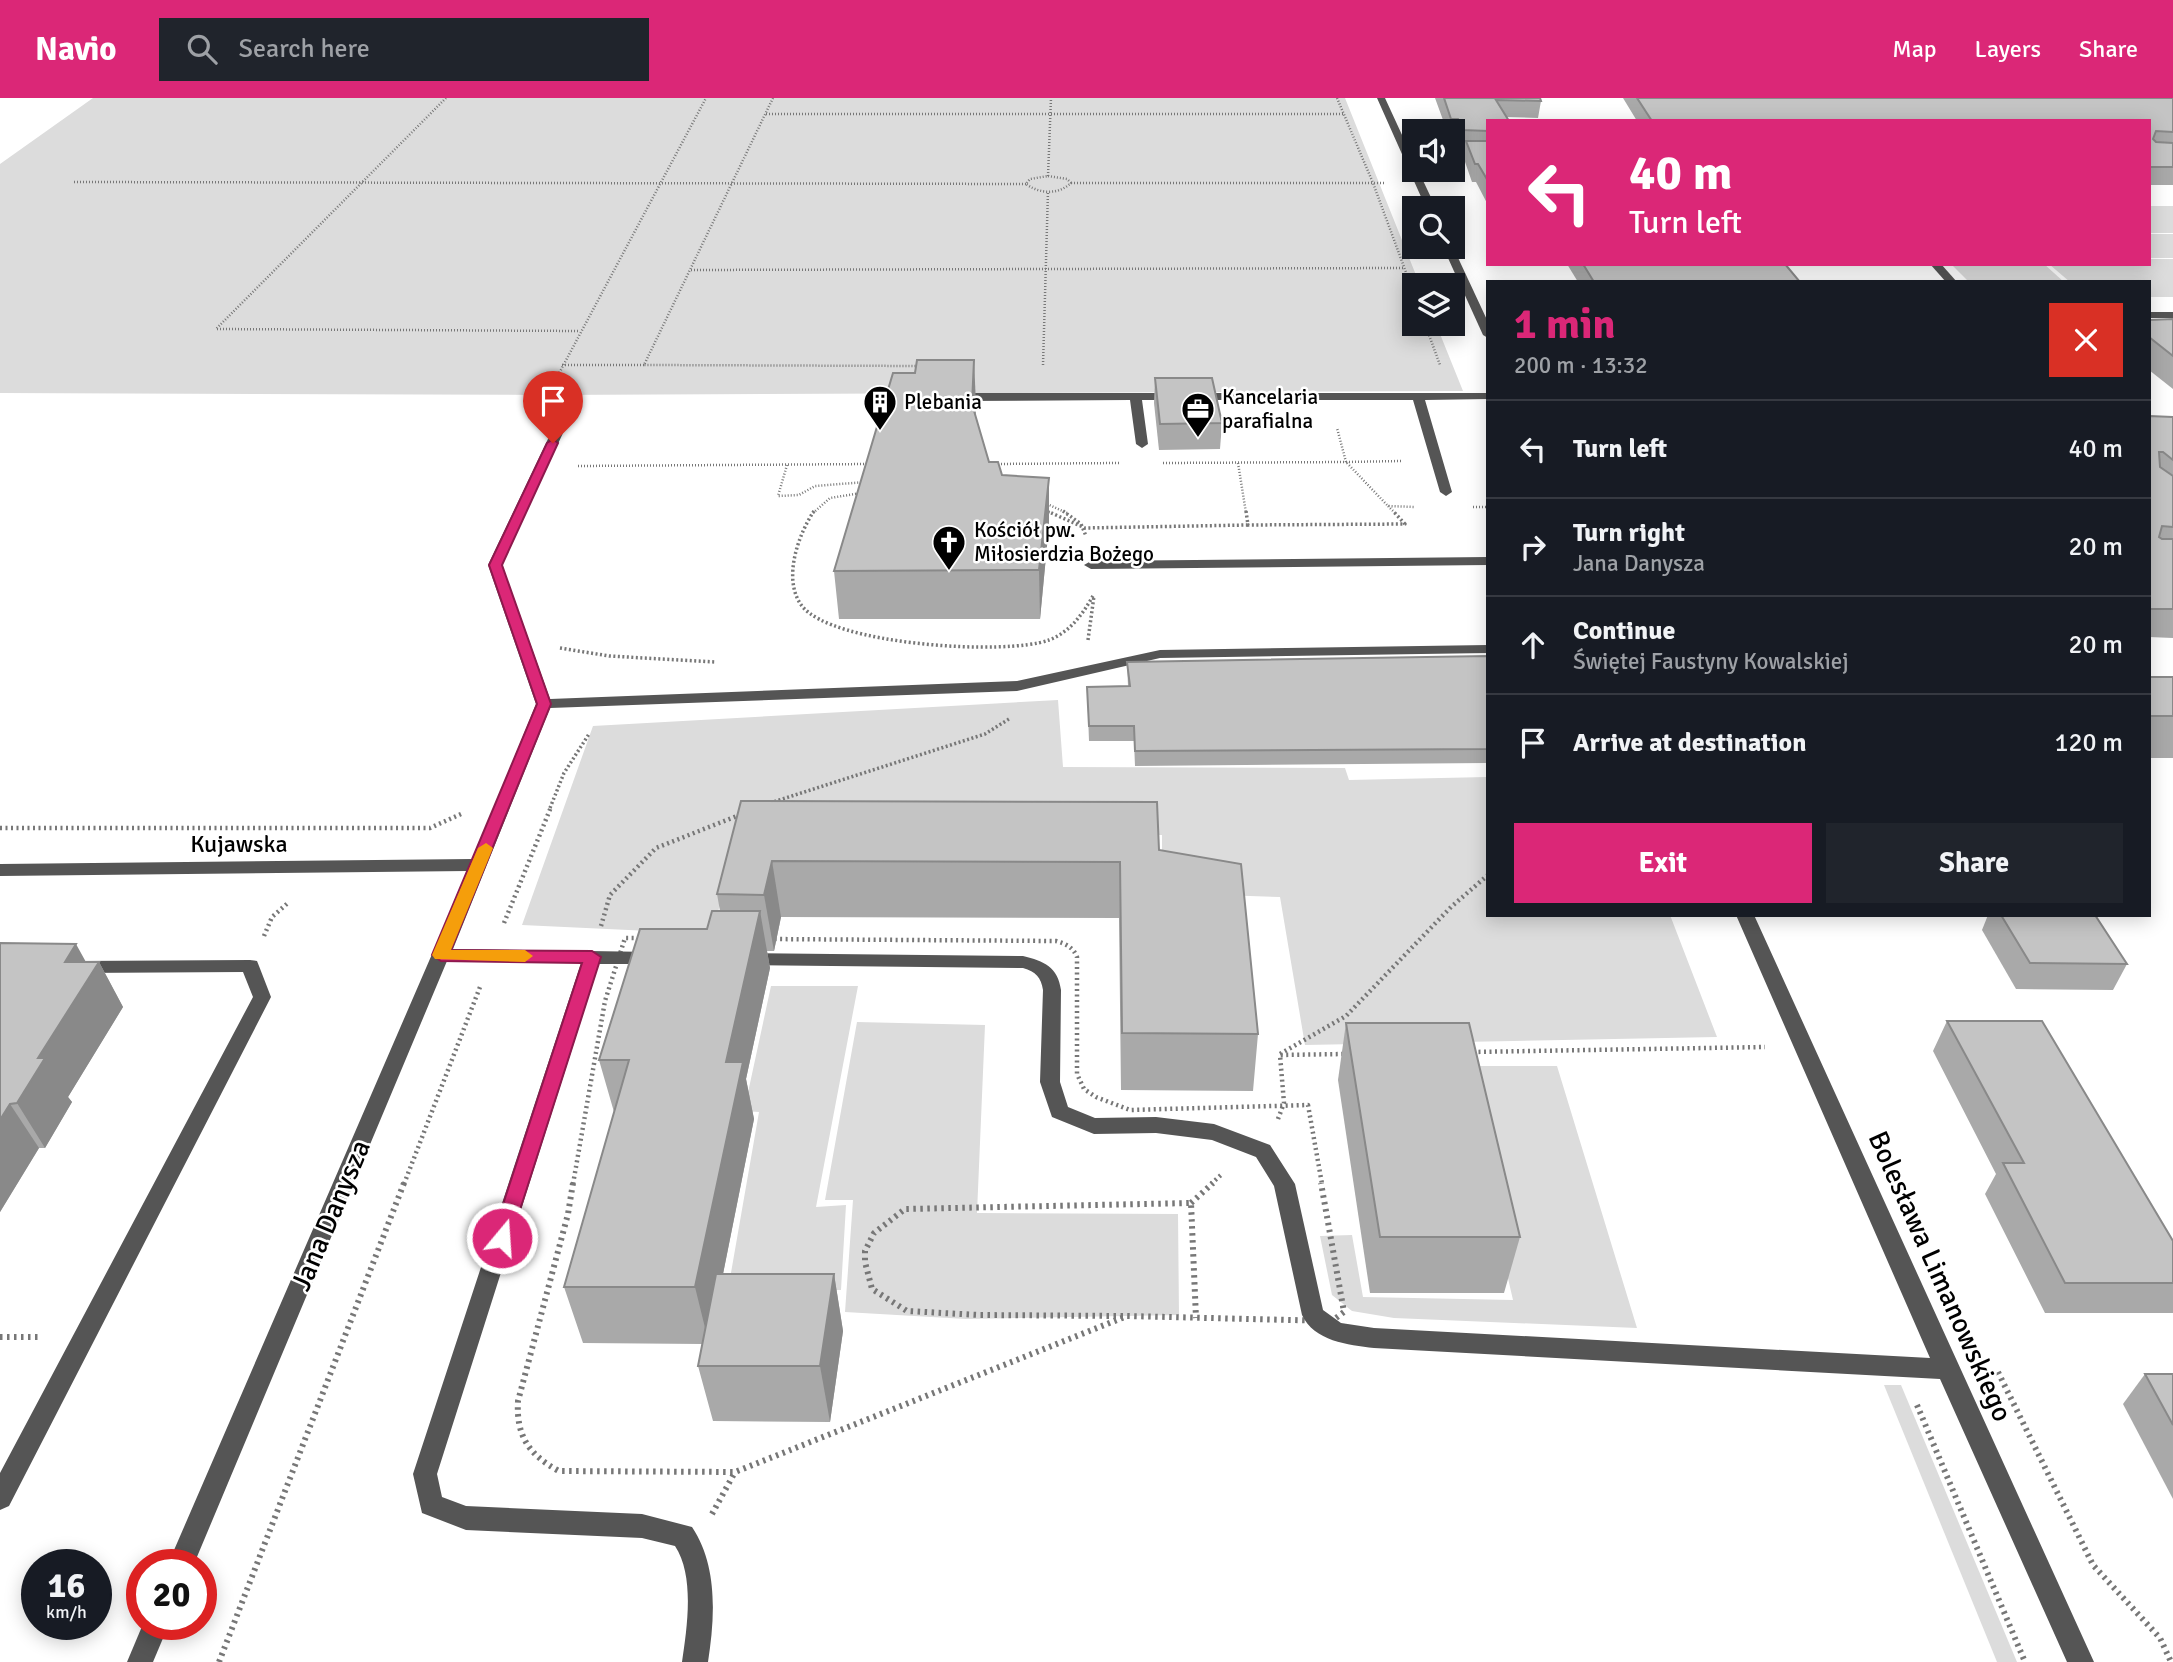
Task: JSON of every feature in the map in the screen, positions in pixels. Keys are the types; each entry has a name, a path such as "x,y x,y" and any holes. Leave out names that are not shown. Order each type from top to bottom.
{"street":[{"path":"1381,98 1402,138"},
{"path":"1465,153 1486,153"},
{"path":"1453,259 1486,331"},
{"path":"1938,266 1950,280"},
{"path":"2151,315 2173,315"},
{"path":"961,397 1486,396"},
{"path":"1418,397 1446,492"},
{"path":"1136,398 1142,444"},
{"path":"564,420 495,565 544,704 1017,686 1160,654 1486,649"},
{"path":"1091,565 1486,562"},
{"name":"Jana Danysza","path":"187,1549 441,955 544,704"},
{"name":"Kujawska","path":"0,870 478,865"},
{"name":"Bolesława Limanowskiego","path":"1746,917 2081,1662"},
{"path":"441,955 674,959"},
{"path":"592,957 425,1474 431,1506 466,1518 642,1526 683,1536 693,1551 697,1577 699,1642 695,1662"},
{"path":"730,959 1023,962 1046,970 1051,978 1050,1082 1059,1112 1094,1126 1156,1125 1214,1132 1263,1152 1284,1184 1313,1314 1322,1326 1340,1334 1947,1369"},
{"path":"0,1498 262,998 250,966 56,967"},
{"path":"140,1662 149,1640"}],"path":[{"path":"446,98 216,329 580,331"},
{"path":"547,398 580,331 706,98"},
{"path":"644,365 773,98"},
{"path":"1048,176 1051,98"},
{"path":"1337,98 1407,273"},
{"path":"765,114 1343,114"},
{"path":"74,182 1026,184 1035,177 1048,176 1062,177 1071,183 1373,183"},
{"path":"1026,184 1031,189 1048,191 1066,188 1071,183"},
{"path":"1043,366 1048,191"},
{"path":"691,270 1405,268"},
{"path":"1428,367 1441,367 1429,336"},
{"path":"562,365 919,366"},
{"path":"1039,508 1085,528 1405,524 1346,462 1336,423"},
{"path":"1156,463 1346,462"},
{"path":"992,464 1129,463"},
{"path":"1238,463 1248,525"},
{"path":"542,466 883,464"},
{"path":"787,465 778,496 799,495 815,485 871,482"},
{"path":"872,493 840,494 821,505 803,528 791,585 802,607 828,623 866,636 956,646 1038,644 1066,632 1084,613 1095,592 1087,646"},
{"path":"1043,502 1074,517 1085,528 1091,565"},
{"path":"1388,506 1415,507"},
{"path":"522,642 609,656 724,663"},
{"path":"768,804 985,734 1021,712"},
{"path":"503,926 564,773"},
{"path":"0,828 430,828 459,814 468,814"},
{"path":"592,957 610,895 656,848 743,814"},
{"path":"18,835 23,828"},
{"path":"1280,1055 1346,1016 1443,915 1486,877"},
{"path":"219,1662 484,976"},
{"path":"605,1001 568,1214 518,1401 516,1417 520,1436 539,1462 559,1471 735,1472 1127,1316"},
{"path":"1459,1052 1805,1047"},
{"path":"1280,1055 1349,1054"},
{"path":"1280,1055 1284,1103 1279,1118 1191,1203 905,1209 873,1232 863,1261 872,1289 907,1311 979,1315 1318,1321"},
{"path":"1191,1203 1196,1318"},
{"path":"1901,1367 2025,1662"},
{"path":"1998,1372 2093,1565 2160,1638 2171,1662"}],"shaded area":[{"path":"93,98 1345,98 1402,240 1402,259 1410,259 1415,273 1402,273 1402,336 1441,336 1463,391 548,395 0,393 0,164"},
{"path":"2151,206 2173,206 2173,233 2151,233"},
{"path":"2151,234 2173,234 2173,258 2151,258"},
{"path":"2151,259 2173,259 2173,297 2151,297 2151,280 2068,280 2051,266 2151,266"},
{"path":"1953,266 2046,266 2062,280 1967,280"},
{"path":"1058,700 1063,767 1345,768 1349,780 1486,777 1486,917 1671,917 1717,1037 1305,1045 1280,897 1162,893 1162,835 733,835 714,934 522,925 593,726"},
{"path":"771,986 858,986 816,1207 846,1205 841,1290 728,1290 759,1112 744,1111"},
{"path":"857,1022 985,1025 977,1213 1178,1214 1179,1315 966,1319 845,1312 853,1200 825,1200"},
{"path":"1459,1066 1557,1066 1637,1328 1394,1318 1352,1311 1332,1295 1320,1236 1352,1235 1363,1297 1513,1300"},
{"path":"1884,1385 1901,1385 2017,1662 1997,1662"}],"building":[{"path":"1444,98 1540,98 1541,101 1496,100 1508,119 1486,119 1486,131 1465,130 1465,119 1451,119"},
{"path":"1637,98 2173,98 2173,132 2156,131 2153,139 2156,142 2173,143 2173,167 2151,167 2151,119 1651,119"},
{"path":"1466,141 1486,141 1486,178 1478,164 1475,164"},
{"path":"1584,266 1787,266 1798,280 1593,280"},
{"path":"2173,319 2173,356 2151,339 2151,320"},
{"path":"917,360 974,360 972,404 989,462 998,462 1002,475 1049,478 1039,570 834,571 893,373 915,373"},
{"path":"1155,378 1212,378 1222,423 1160,424"},
{"path":"2151,416 2173,417 2173,460 2159,452 2160,467 2173,476 2173,527 2162,526 2159,537 2173,539 2173,609 2151,609"},
{"path":"1486,656 1486,749 1135,751 1134,726 1089,726 1087,687 1130,686 1127,662"},
{"path":"2151,677 2173,677 2173,716 2151,716"},
{"path":"741,801 1157,802 1159,850 1241,864 1258,1034 1122,1033 1120,862 772,861 764,895 717,894"},
{"path":"712,911 760,911 726,1062 743,1062 695,1287 564,1287 629,1060 599,1060 640,929 707,929"},
{"path":"2002,917 2096,917 2127,964 2030,963"},
{"path":"0,943 76,944 65,962 99,962 38,1058 45,1058 17,1103 10,1104 0,1120"},
{"path":"1947,1021 2042,1021 2173,1241 2173,1283 2065,1283 2003,1163 2024,1163"},
{"path":"1346,1023 1469,1023 1520,1237 1380,1237"},
{"path":"716,1274 834,1274 820,1366 698,1366"},
{"path":"2145,1374 2173,1374 2173,1425"}],"slow traffic":[{"path":"486,848 441,955 525,956"}],"place":[{"name":"Plebania","path":"880,432"},
{"name":"Kancelaria parafialna","path":"1198,439"},
{"name":"Kościół pw. Miłosierdzia Bożego","path":"949,572"}],"route":[{"path":"502,1238 592,957 441,955 544,704 495,565 553,443"}]}
